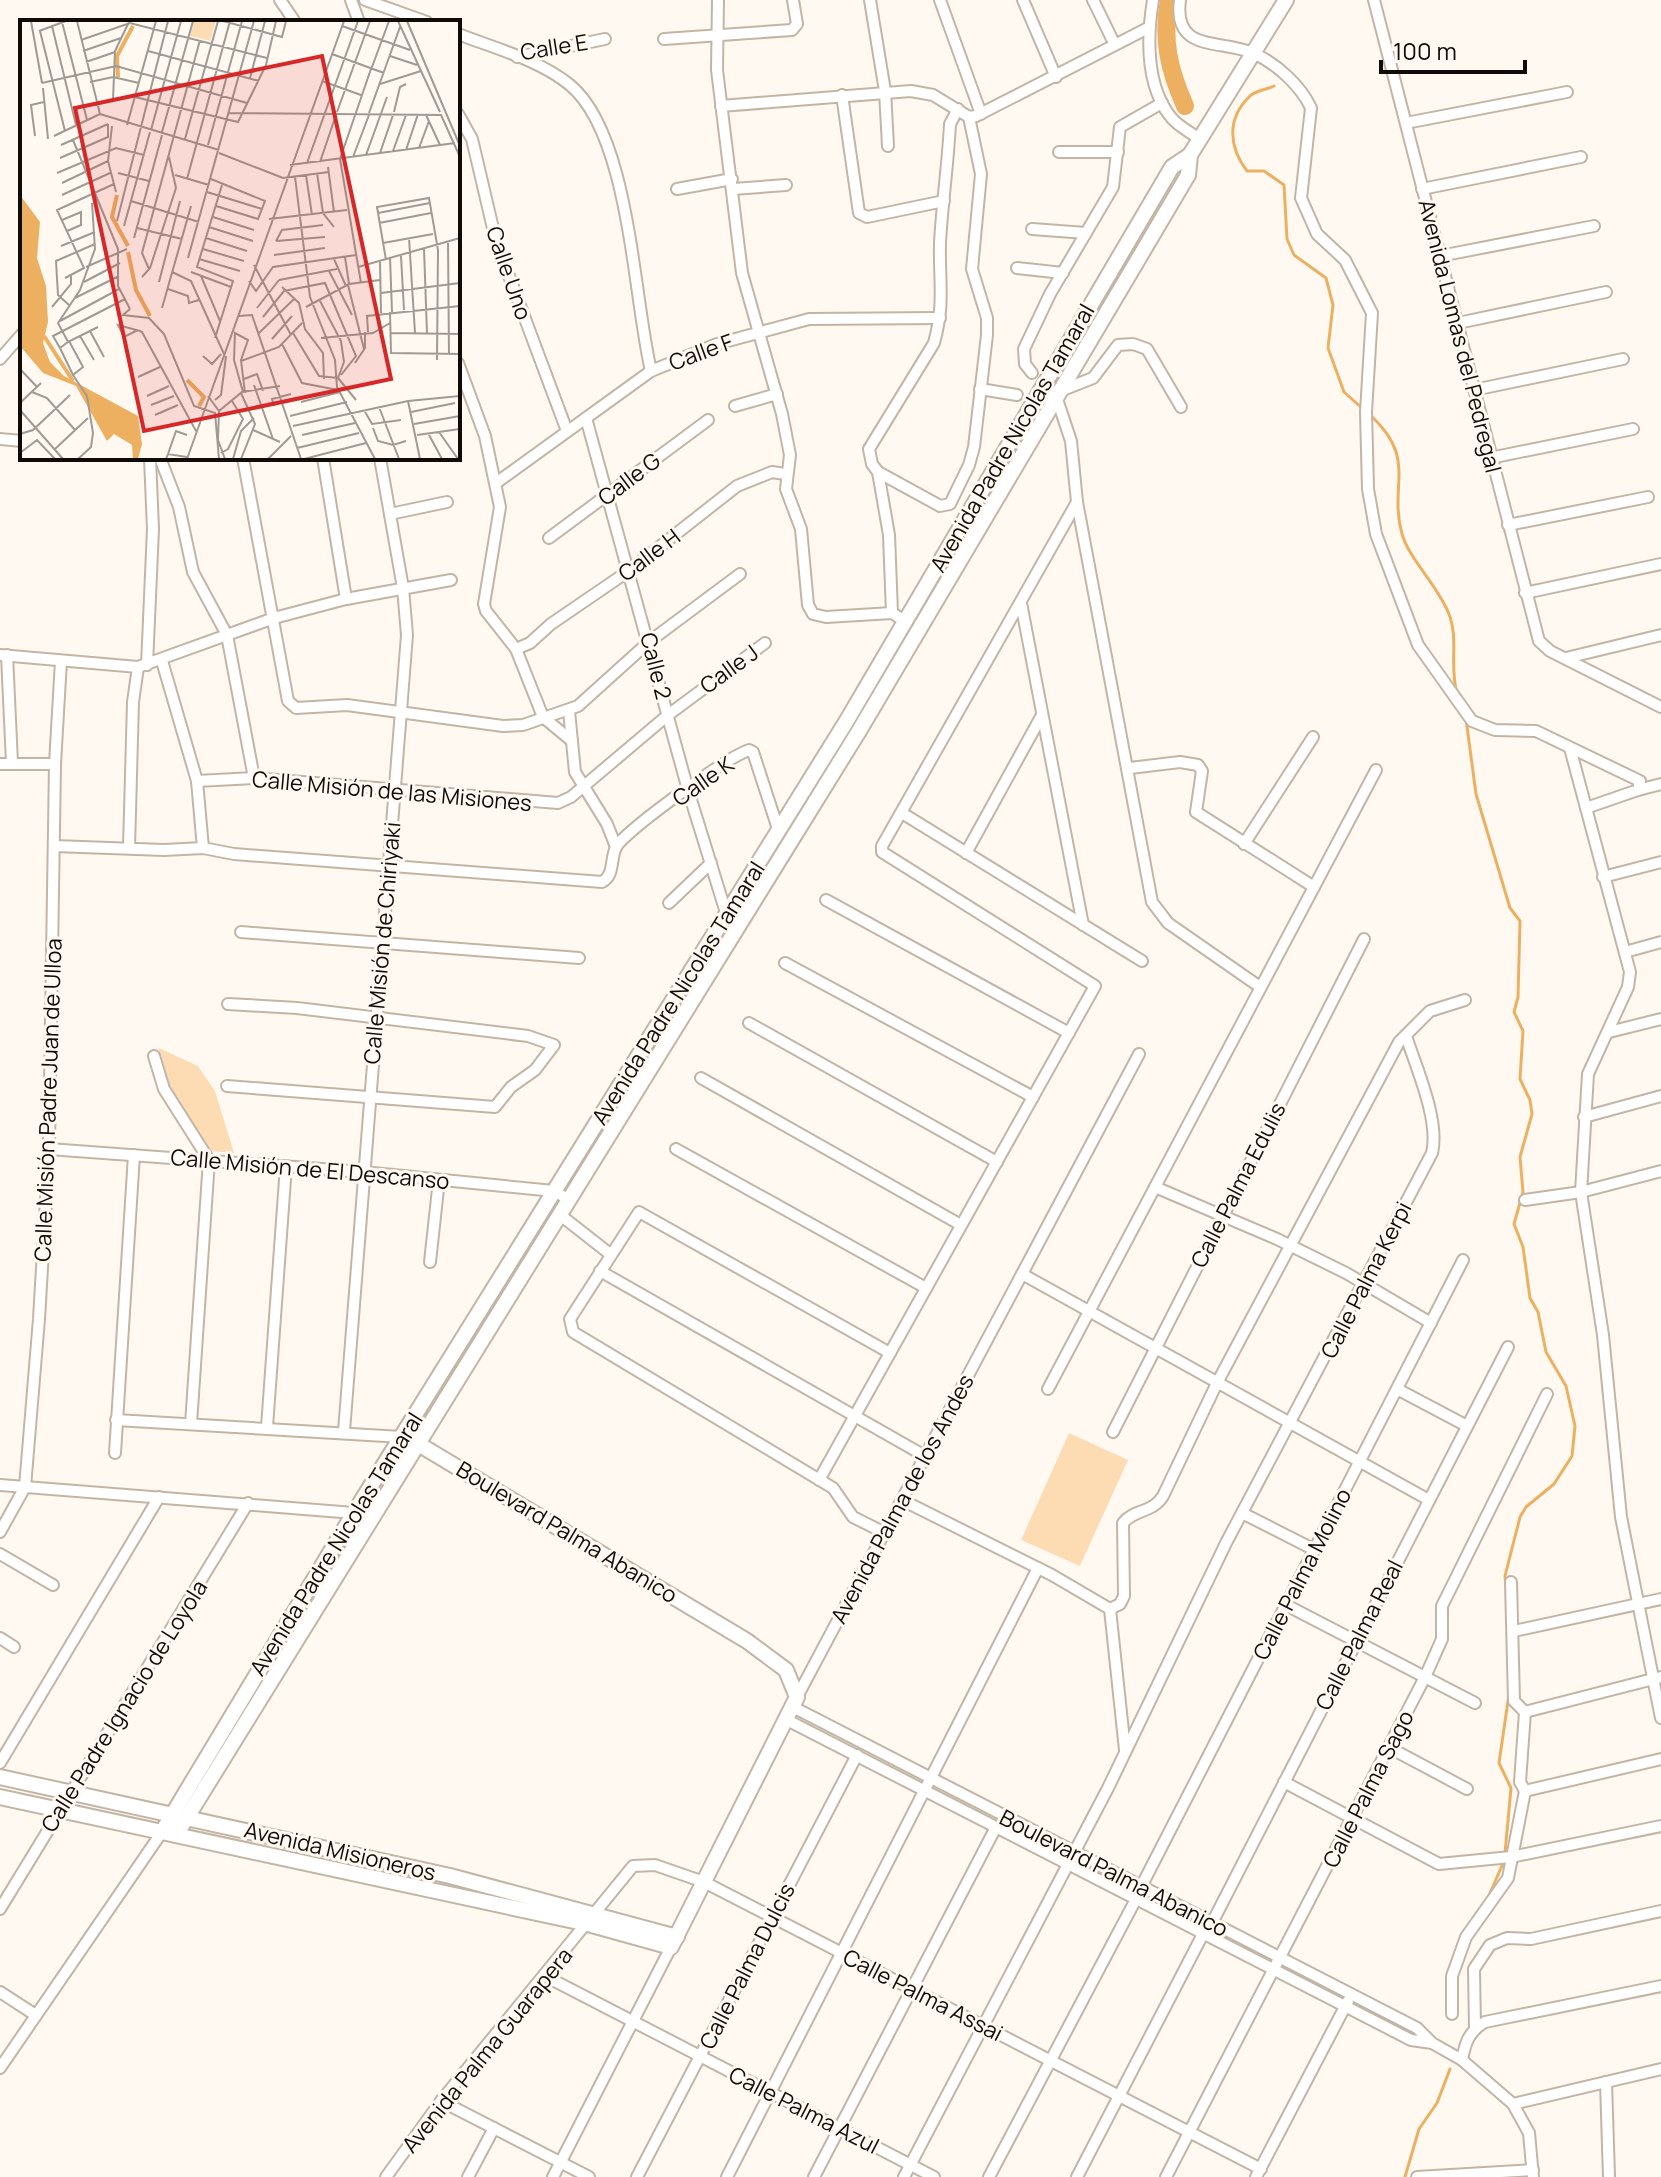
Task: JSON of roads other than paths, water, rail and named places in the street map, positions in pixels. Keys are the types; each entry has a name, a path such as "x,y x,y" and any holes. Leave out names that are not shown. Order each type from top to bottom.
{"street":[{"path":"280,0 294,20"},
{"path":"351,0 358,20"},
{"path":"365,0 421,20"},
{"path":"718,0 721,106 742,273 777,394 790,455 785,474 786,489 801,529 808,605 813,614 826,617 899,617 878,472"},
{"path":"664,39 792,30 797,24 793,0"},
{"path":"870,0 885,91 888,146"},
{"path":"940,0 981,114"},
{"path":"1023,0 1056,77"},
{"path":"1093,0 1114,43"},
{"path":"1153,0 1148,28 1153,77 1171,118 1200,139"},
{"path":"1180,0 1177,18 1183,29 1195,39 1253,53 1291,80 1311,108 1301,198 1317,234 1345,260 1372,313 1366,409 1368,489 1376,534 1418,645 1472,721 1495,730 1536,731 1640,781 1638,790"},
{"name":"Avenida Padre Nicolas Tamaral","path":"169,1834 354,1513 779,832 899,617 1042,389 1172,167 1190,155 1286,0"},
{"name":"Avenida Lomas del Pedregal","path":"1374,0 1539,641 1550,651 1661,707"},
{"path":"969,117 1056,77 1114,43 1148,28"},
{"name":"Calle E","path":"460,35 517,57 605,39"},
{"path":"517,57 568,83 590,107 603,132 620,194 651,371"},
{"path":"721,106 885,91 933,95 958,109 969,117 981,174 972,269 987,318 972,456 950,504 940,506 878,472 872,464 869,449 934,343 940,318 950,124 958,109"},
{"path":"1406,123 1567,92"},
{"path":"842,95 859,213 867,217 944,201"},
{"path":"1032,373 1025,364 1024,349 1063,273 1113,187 1120,127 1162,103"},
{"name":"Calle Uno","path":"460,118 472,139 484,199 501,253 567,431"},
{"path":"1059,152 1118,152"},
{"name":"Avenida Padre Nicolas Tamaral","path":"180,1815 418,1442 734,935 1188,175 1190,155"},
{"path":"1422,189 1581,157"},
{"path":"677,189 732,184 786,185"},
{"path":"1440,256 1594,226"},
{"path":"1032,229 1086,233"},
{"path":"1017,268 1063,273"},
{"path":"1458,323 1606,292"},
{"name":"Calle F","path":"496,483 651,371 717,344 809,319 940,318"},
{"path":"0,359 20,336"},
{"path":"1042,389 1057,394 1085,383 1118,345 1133,344 1147,349 1181,407"},
{"path":"1474,390 1623,359"},
{"path":"460,368 481,424 500,507 496,548 484,604 516,649 543,717 572,741"},
{"path":"980,389 1017,395"},
{"path":"735,406 777,394"},
{"path":"1057,394 1071,441 1077,502 1130,768 1152,902 1168,923 1260,987"},
{"name":"Calle 2","path":"586,418 610,494 688,790 734,935"},
{"name":"Calle G","path":"549,538 708,420"},
{"path":"1490,458 1633,429"},
{"path":"0,439 20,441"},
{"path":"129,848 133,702 142,666 153,529 150,460"},
{"path":"161,460 179,507 193,572 227,635 254,778"},
{"path":"243,460 290,706 347,705 503,726 523,725 569,711 650,641 740,574"},
{"path":"323,460 346,599"},
{"name":"Calle Misión de Chiriyaki","path":"344,1431 407,635 403,588 380,460"},
{"name":"Calle H","path":"516,649 530,643 551,624 630,570 737,486 772,472 785,474"},
{"path":"1508,525 1648,497"},
{"path":"390,514 447,502"},
{"path":"819,1480 1095,986 882,852 882,846 1077,502"},
{"path":"1525,593 1661,564"},
{"path":"12,763 3,655 142,666 274,618 346,599 451,580"},
{"path":"1021,603 1083,925"},
{"path":"1566,658 1661,635"},
{"name":"Calle J","path":"582,787 668,715 765,643"},
{"name":"Calle Misión Padre Juan de Ulloa","path":"0,1532 25,1487 49,1149 55,764 61,661"},
{"path":"162,661 197,781 203,848"},
{"path":"54,846 203,848 234,854 607,880 616,847 607,824 575,772 569,711"},
{"path":"966,853 1042,715"},
{"path":"1244,844 1313,737"},
{"path":"1570,748 1630,980 1588,1074 1581,1192 1603,1335 1621,1517 1637,1604 1656,1678 1661,1718"},
{"name":"Calle K","path":"616,847 688,790 749,750 753,752 779,832"},
{"path":"1130,768 1180,762 1198,765 1202,771 1196,812 1314,887"},
{"path":"0,764 55,764"},
{"path":"1048,1389 1376,770"},
{"name":"Calle Misión de las Misiones","path":"197,781 254,778 395,787 543,803 558,803 582,787"},
{"path":"1586,808 1661,784"},
{"path":"902,813 1142,961"},
{"path":"1603,877 1661,862"},
{"path":"669,903 711,863"},
{"path":"826,900 1069,1033"},
{"path":"241,932 579,958"},
{"name":"Calle Palma Edulis","path":"1113,1432 1364,939"},
{"path":"1625,952 1661,942"},
{"path":"785,963 1033,1097"},
{"path":"1110,1609 1120,1604 1124,1596 1123,1523 1128,1517 1149,1511 1158,1504 1217,1383 1406,1036 1430,1011 1465,1000"},
{"path":"227,1086 495,1107 511,1087 535,1070 554,1045 528,1036 297,1008 228,1004"},
{"path":"1609,1032 1661,1019"},
{"path":"749,1023 997,1162"},
{"name":"Calle Palma Kerpi","path":"1065,1865 1434,1145 1424,1088 1406,1036"},
{"name":"Avenida Palma de los Andes","path":"674,1942 792,1708 1139,1054"},
{"path":"154,1056 164,1089 209,1160 191,1424"},
{"path":"701,1078 961,1225"},
{"path":"1584,1117 1661,1096"},
{"name":"Calle Misión de El Descanso","path":"49,1149 363,1172 554,1191 568,1199"},
{"path":"676,1149 926,1288"},
{"path":"115,1453 134,1155"},
{"path":"267,1427 286,1166"},
{"path":"1525,1200 1581,1192 1661,1171"},
{"path":"430,1262 439,1180"},
{"path":"1155,1187 1291,1246 1431,1323"},
{"path":"559,1214 610,1254"},
{"path":"885,1533 853,1517 833,1488 573,1332 570,1319 634,1215 644,1214 890,1353"},
{"name":"Calle Palma Molino","path":"1141,1887 1463,1260"},
{"path":"600,1271 925,1456"},
{"path":"1022,1274 1429,1500"},
{"name":"Calle Palma Real","path":"1212,1923 1508,1347"},
{"path":"1397,1389 1467,1426"},
{"name":"Calle Palma Sago","path":"1166,2177 1425,1677 1442,1639 1442,1606 1547,1394"},
{"path":"116,1420 344,1431 402,1437"},
{"name":"Boulevard Palma Abanico","path":"402,1437 418,1442 747,1641 786,1670 792,1708 857,1755 995,1829 1411,2040 1432,2043"},
{"path":"0,1485 354,1513"},
{"path":"0,1763 159,1497"},
{"path":"902,1500 1038,1568 1110,1609"},
{"name":"Calle Padre Ignacio de Loyola","path":"0,1909 248,1503"},
{"path":"1244,1514 1315,1550"},
{"path":"0,1554 53,1585"},
{"path":"727,2177 1038,1568"},
{"path":"1452,2014 1452,1976 1466,1937 1508,1878 1504,1857 1525,1791 1520,1782 1525,1712 1514,1701 1511,1582"},
{"path":"1514,1631 1661,1599"},
{"path":"1286,1605 1475,1703"},
{"path":"1110,1609 1125,1751"},
{"path":"0,1638 14,1647"},
{"path":"1525,1712 1656,1678"},
{"name":"Boulevard Palma Abanico","path":"792,1708 1417,2028 1432,2043 1462,2060 1513,2104"},
{"path":"1390,1748 1467,1789"},
{"name":"Calle Palma Dulcis","path":"637,2177 857,1755"},
{"path":"1525,1791 1661,1759"},
{"name":"Avenida Misioneros","path":"0,1777 180,1815 674,1942"},
{"path":"1284,1782 1439,1864 1504,1857 1661,1826"},
{"name":"Avenida Misioneros","path":"0,1797 592,1919"},
{"path":"814,2177 995,1829"},
{"path":"0,2068 34,2014 169,1834"},
{"name":"Calle Palma Assai","path":"592,1919 633,1866 655,1865 704,1882 1189,2132 1258,2173"},
{"path":"904,2177 1065,1865"},
{"path":"989,2177 1135,1901"},
{"path":"1462,2060 1475,2028 1474,1969 1490,1945 1507,1938 1531,1939 1661,1911"},
{"name":"Avenida Palma Guarapera","path":"386,2177 441,2101 592,1919"},
{"path":"1077,2177 1203,1934"},
{"path":"553,2177 674,1942"},
{"name":"Calle Palma Azul","path":"545,1976 934,2177"},
{"path":"1475,2028 1485,2022 1661,1986"},
{"path":"0,1992 34,2014"},
{"path":"1258,2173 1351,1995"},
{"path":"1417,2177 1533,2173 1529,2133 1513,2104 1661,2069"},
{"path":"1606,2082 1609,2177"},
{"path":"441,2101 589,2177"},
{"path":"468,2177 494,2128"}],"waterway":[{"path":"1169,0 1166,28 1168,54 1185,106"},
{"path":"1274,86 1252,94 1242,105 1234,124 1236,152 1247,171 1264,171 1284,185 1287,239 1294,255 1326,278 1333,305 1328,348 1344,392 1363,409"},
{"path":"1369,414 1384,430 1398,459 1402,534 1449,614 1457,693"},
{"path":"1466,719 1476,794 1510,908 1520,921 1518,997 1514,1012 1523,1031 1520,1079 1530,1100 1532,1114 1520,1157 1523,1192 1514,1224 1523,1247 1530,1298 1538,1312 1546,1352 1566,1386 1575,1426 1572,1456 1554,1484 1526,1507 1520,1517 1505,1576 1506,1587"},
{"path":"1505,1853 1511,1788 1499,1763 1509,1694"},
{"path":"1488,1898 1504,1861"},
{"path":"1405,2177 1419,2129 1437,2103 1450,2069"}]}
